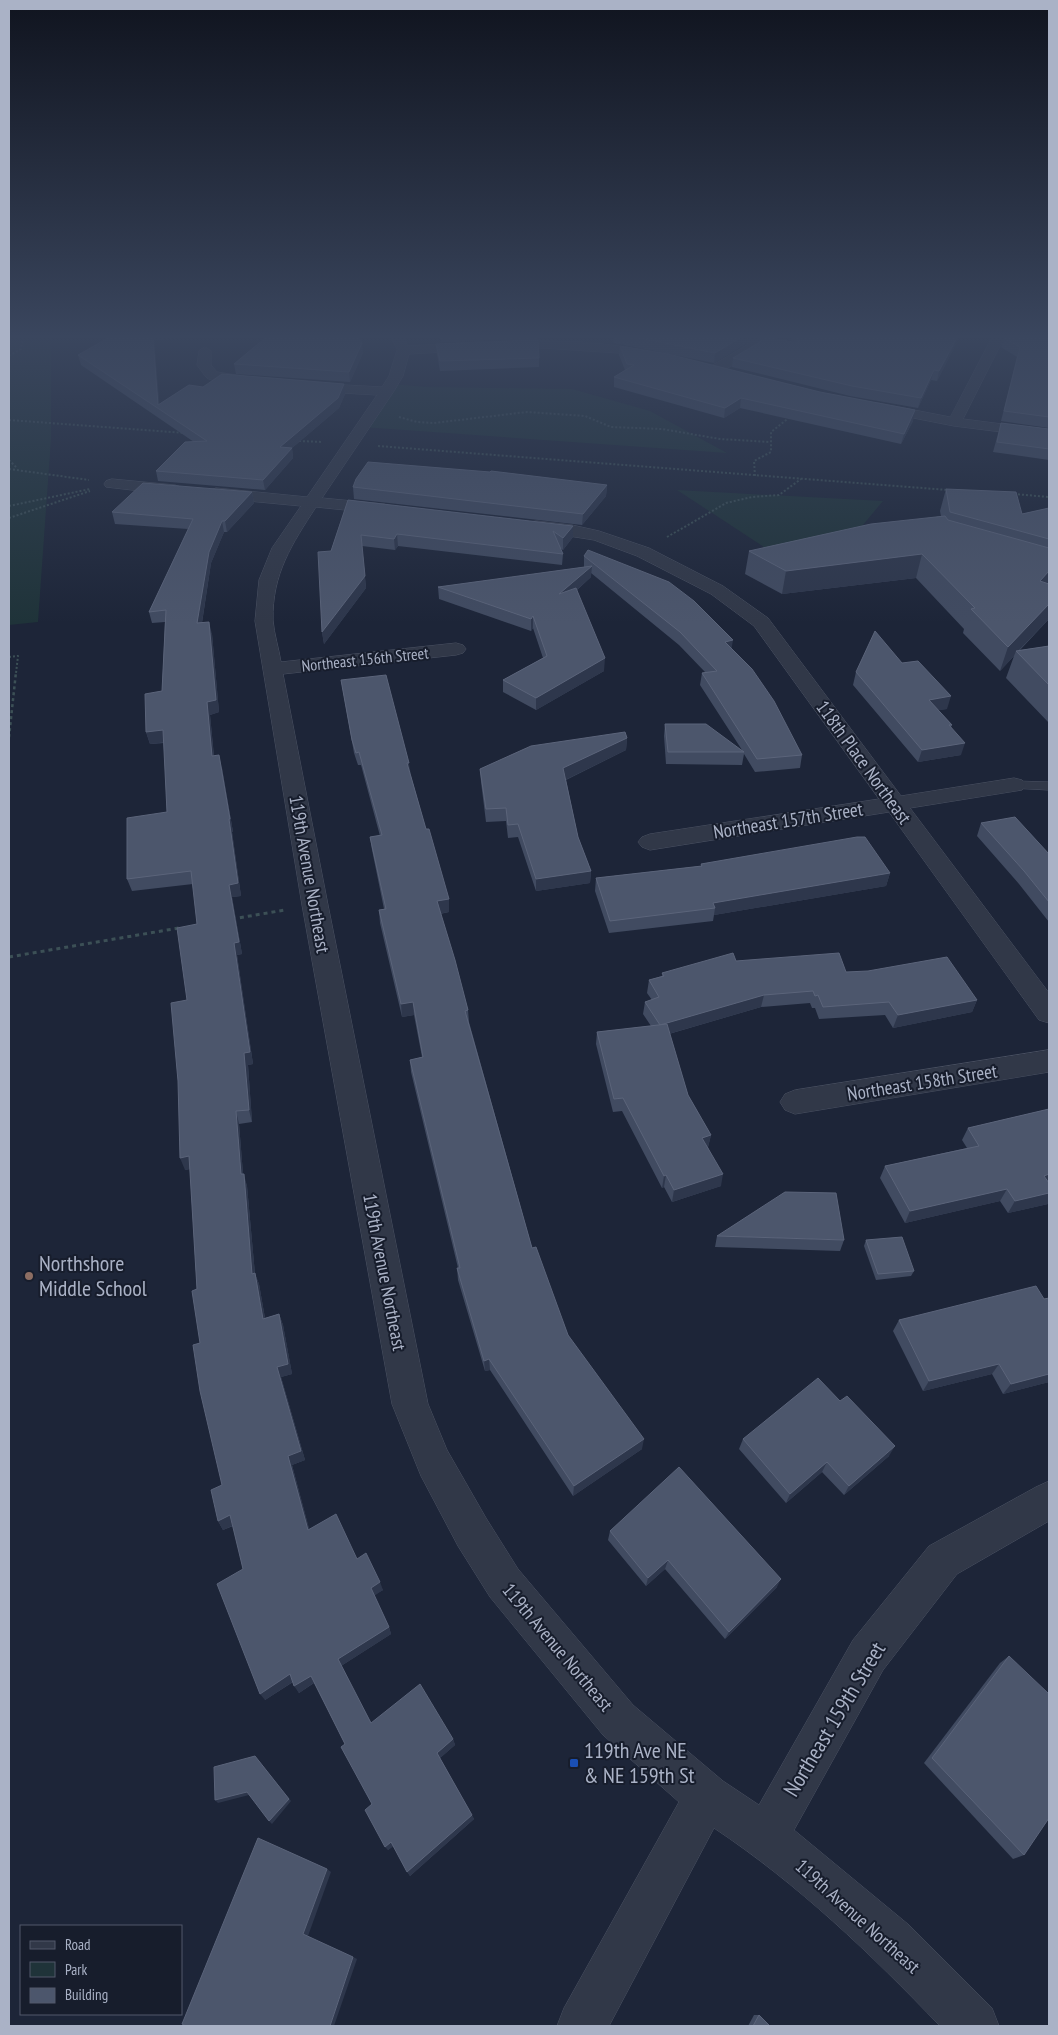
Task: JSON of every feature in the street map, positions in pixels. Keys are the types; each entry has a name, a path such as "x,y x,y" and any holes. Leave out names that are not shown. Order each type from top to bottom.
{"street":[{"name":"119th Avenue Northeast","path":"359,433 281,548 268,580 264,621 315,905 410,1404 434,1463 472,1532 504,1583 618,1720 708,1797 766,1836 892,1942 974,2026"},
{"path":"112,484 312,501 399,511"},
{"name":"118th Place Northeast","path":"524,524 572,530 599,536 643,552 717,590 761,622 1049,1013"},
{"name":"Northeast 156th Street","path":"273,669 456,648"},
{"name":"Northeast 157th Street","path":"650,842 1014,785"},
{"name":"Northeast 158th Street","path":"795,1102 1049,1061"},
{"name":"Northeast 159th Street","path":"766,1836 868,1655 943,1560 1049,1500"},
{"path":"582,2026 708,1797"}],"lane":[{"path":"1014,785 1049,786"}],"path":[{"path":"178,433 191,434"},
{"path":"685,433 720,439 770,442"},
{"path":"755,476 754,461 771,452 771,433"},
{"path":"296,441 953,490"},
{"path":"9,460 18,468"},
{"path":"9,469 18,468 112,484"},
{"path":"643,552 726,503 752,497 779,495 801,479"},
{"path":"9,506 112,484"},
{"path":"9,518 112,484"},
{"path":"1011,494 1049,497"},
{"path":"9,657 18,656 9,737"},
{"path":"229,920 315,905"},
{"path":"9,957 181,928"}],"green space":[{"path":"9,433 51,433 38,622 9,625"},
{"path":"446,433 690,433 727,453"},
{"path":"677,490 883,501 816,581"}],"building":[{"path":"195,433 297,433 280,447 292,448 263,480 156,471 185,442 207,441"},
{"path":"999,433 1049,433 1049,449 997,442"},
{"path":"368,462 491,471 607,485 583,514 353,487 356,479"},
{"path":"143,483 252,492 225,521 222,521 209,552 197,623 209,622 216,700 207,702 212,756 219,755 238,883 229,885 239,942 234,943 250,1052 244,1053 249,1110 236,1111 241,1174 244,1174 252,1274 255,1273 263,1319 279,1314 288,1364 277,1367 301,1451 288,1456 308,1530 336,1514 357,1559 366,1553 380,1582 371,1588 389,1627 338,1659 371,1723 420,1684 453,1739 437,1753 472,1815 407,1872 391,1842 385,1847 365,1810 372,1804 341,1747 345,1744 311,1676 294,1686 290,1674 260,1694 217,1584 243,1569 230,1515 218,1521 211,1490 222,1485 200,1391 193,1345 200,1343 192,1291 197,1289 189,1156 180,1158 178,1081 171,1003 187,1000 177,928 197,924 191,871 127,879 127,818 167,812 163,730 146,732 145,694 162,691 166,610 149,612 193,519 112,512"},
{"path":"946,489 1016,492 1022,514 1049,508 1049,539 950,512"},
{"path":"348,500 573,526 563,538 553,531 563,554 397,534 394,539 361,535 365,576 322,632 318,552 331,551"},
{"path":"945,516 948,520 1049,548 1049,571 1040,581 1049,584 1049,604 1008,647 971,609 975,608 922,554 786,571 749,551 871,524"},
{"path":"588,550 669,582 694,601 733,640 725,642 752,669 774,701 802,755 757,759 702,673 717,671 680,632 584,556"},
{"path":"592,566 559,594 576,588 605,658 536,698 503,680 547,656 533,616 531,619 438,587"},
{"path":"875,631 902,663 918,661 951,696 929,700 952,725 949,725 965,743 922,750 856,672"},
{"path":"1049,646 1049,685 1016,651"},
{"path":"386,675 409,763 407,763 426,829 429,829 449,899 437,901 468,1010 465,1011 532,1248 536,1247 568,1335 644,1439 574,1486 489,1359 484,1361 457,1268 460,1268 410,1060 423,1057 413,1002 401,1004 379,910 386,909 370,837 382,835 359,752 356,753 352,740 341,680"},
{"path":"665,724 706,724 744,752 668,752"},
{"path":"625,732 627,738 563,768 578,837 591,871 536,879 518,824 508,825 506,808 486,809 480,769 531,746"},
{"path":"1015,817 1049,854 1049,902 981,823"},
{"path":"865,837 890,873 713,903 715,908 610,921 596,878 702,866 701,864"},
{"path":"733,953 736,961 839,953 846,972 868,971 947,957 977,1000 898,1015 889,1002 823,1007 818,995 815,996 813,991 764,995 660,1025 645,1002 659,997 649,980 664,976 662,973"},
{"path":"667,1024 688,1095 711,1135 702,1138 723,1174 674,1190 666,1175 664,1176 623,1098 614,1099 597,1032"},
{"path":"1049,1109 1049,1174 1044,1176 1049,1183 1049,1193 1015,1201 1007,1189 910,1211 885,1166 979,1146 968,1128"},
{"path":"785,1192 836,1193 844,1240 717,1236"},
{"path":"902,1237 914,1271 878,1274 866,1240"},
{"path":"1036,1286 1044,1299 1049,1298 1049,1374 1011,1384 999,1364 929,1381 899,1320"},
{"path":"818,1378 840,1401 847,1396 895,1446 849,1486 827,1462 790,1494 743,1439"},
{"path":"679,1467 781,1579 729,1632 668,1560 648,1578 610,1531"},
{"path":"1009,1656 1049,1694 1049,1818 1024,1855 932,1758"},
{"path":"255,1756 289,1799 269,1821 247,1792 215,1800 214,1767"},
{"path":"258,1838 327,1869 303,1934 353,1957 330,2026 186,2026 182,2024"},
{"path":"759,2015 770,2026 753,2026"}],"place":[{"name":"Northshore Middle School","path":"29,1276"},
{"name":"119th Ave NE & NE 159th St","path":"574,1763"}]}
